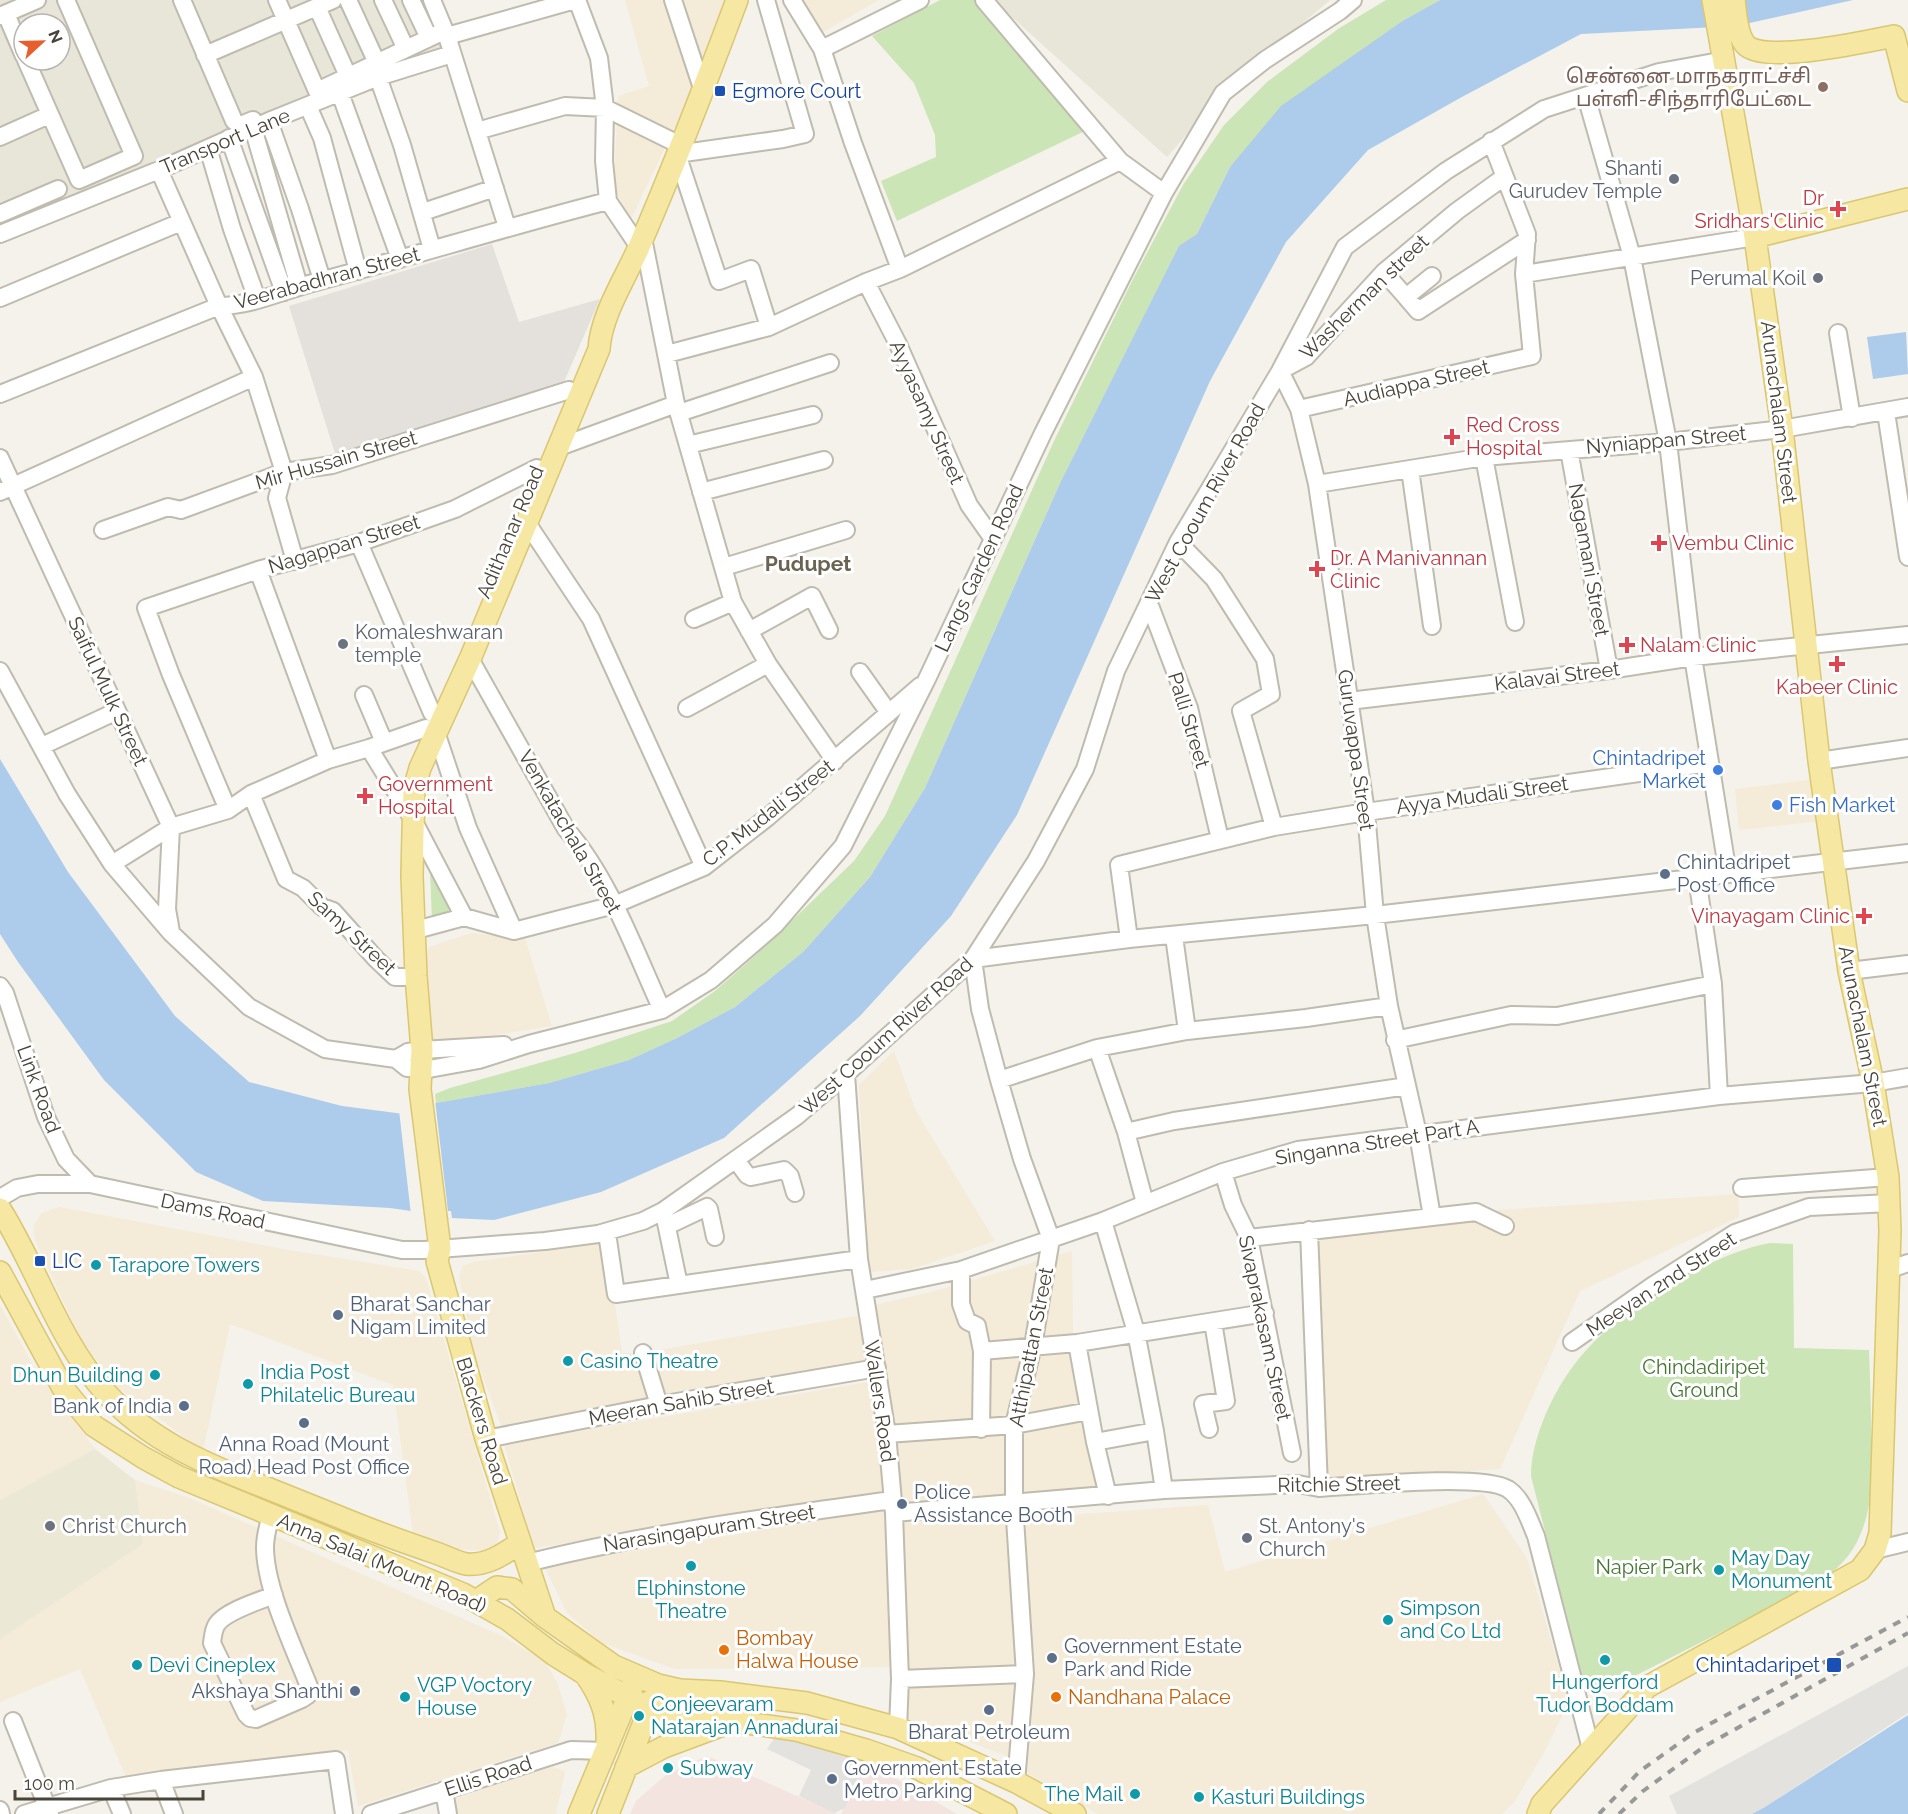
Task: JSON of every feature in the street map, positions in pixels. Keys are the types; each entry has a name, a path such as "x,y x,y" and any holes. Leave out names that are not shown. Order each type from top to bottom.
{"main road":[{"name":"Adithanar Road","path":"412,1068 416,930 406,772 431,724 470,659 599,349 600,333 641,243 703,91 737,0"},
{"name":"Arunachalam Street","path":"1592,1749 1647,1687 1860,1570 1875,1550 1880,1533 1898,1266 1888,1177 1873,1083 1848,971 1819,760 1782,429 1755,237 1713,0"},
{"path":"1735,10 1745,45 1748,48 1766,52 1817,51 1901,36 1908,90"},
{"path":"1755,237 1908,199"},
{"name":"Adithanar Road","path":"431,724 589,343 600,333"},
{"name":"Adithanar Road","path":"407,810 399,834 404,977 412,1068"},
{"name":"Blackers Road","path":"412,1068 429,1221 435,1253 486,1438 545,1617"},
{"name":"Anna Salai (Mount Road)","path":"0,1209 54,1312 89,1371 114,1401 139,1424 193,1457 222,1471 466,1564"},
{"name":"Anna Salai (Mount Road)","path":"0,1272 63,1388 94,1426 179,1477 469,1598 507,1619 553,1654 585,1674 649,1708 697,1721 732,1721 796,1730 866,1750 917,1768 1006,1814"},
{"path":"89,1371 76,1405 114,1401"},
{"path":"520,1543 485,1562 466,1564 469,1598 497,1587 512,1589 545,1617 614,1666 658,1685 680,1690 807,1702 898,1728 1016,1782 1075,1814"},
{"path":"585,1674 597,1690 608,1720 607,1751"},
{"path":"579,1814 607,1751 636,1676"},
{"path":"608,1814 658,1685"},
{"path":"626,1767 664,1748 732,1721"},
{"path":"1537,1811 1592,1749"}],"street":[{"path":"8,10 37,0"},
{"path":"31,72 79,180 134,156 66,0"},
{"path":"182,0 237,125 348,76 377,70 406,49 429,38 521,7 576,0 599,58 605,108 604,161 608,201 641,243 678,409 733,602 768,664 835,761"},
{"path":"277,0 317,91"},
{"path":"348,0 377,70 423,212 432,249"},
{"path":"383,0 406,49"},
{"path":"411,0 429,38"},
{"path":"432,0 453,54 507,227"},
{"path":"673,0 703,91"},
{"path":"477,131 565,106 605,108 679,150 783,139 805,134 766,0"},
{"path":"792,0 822,49 853,143 900,269"},
{"path":"822,49 920,0"},
{"path":"984,0 1120,161 1164,194"},
{"path":"206,55 325,3 348,76"},
{"name":"Langs Garden Road","path":"0,671 67,794 112,864 171,933 249,1007 325,1049 412,1068 529,1044 662,1010 711,980 775,925 843,846 926,681 1043,433 1164,194 1223,93 1342,4"},
{"name":"Transport Lane","path":"0,234 340,93 377,70 453,54"},
{"name":"West Cooum River Road","path":"435,1253 608,1233 643,1221 665,1219 736,1160 797,1116 973,959 1036,861 1085,768 1116,670 1178,542 1280,371 1345,247 1446,171 1544,109 1659,72 1725,60"},
{"path":"340,93 400,259"},
{"path":"1587,96 1632,257 1668,442 1693,657 1728,874"},
{"path":"309,106 322,138 358,271"},
{"path":"0,137 49,115"},
{"path":"269,121 322,280"},
{"path":"253,128 291,289"},
{"path":"229,138 291,289"},
{"path":"1491,141 1527,234 1524,274 1755,237"},
{"path":"208,148 232,229 257,299"},
{"path":"679,150 719,280 751,269 769,327"},
{"path":"667,354 769,327 866,282 900,269 1120,161"},
{"path":"159,170 219,306 254,377 284,472 277,498 295,561"},
{"name":"Washerman street","path":"1280,371 1306,357 1384,272 1457,211 1504,177"},
{"path":"423,212 495,188"},
{"path":"0,214 58,189"},
{"name":"Veerabadhran Street","path":"0,394 219,306 237,306 507,227 608,201"},
{"path":"0,298 181,222"},
{"path":"1384,272 1418,311 1527,240"},
{"name":"Audiappa Street","path":"1299,409 1532,356 1524,274"},
{"path":"1406,297 1432,276"},
{"name":"Ayyasamy Street","path":"866,282 898,344 969,505 993,539"},
{"path":"1838,333 1852,418"},
{"path":"559,447 830,363"},
{"name":"Guruvappa Street","path":"1280,371 1299,409 1317,484 1366,812 1375,915 1389,1006 1418,1134 1432,1216"},
{"path":"6,490 254,377"},
{"name":"Mir Hussain Street","path":"103,530 168,507 181,510 284,472 332,465 569,390"},
{"name":"Nyniappan Street","path":"1317,484 1484,457 1668,442 1782,429 1908,407"},
{"path":"1886,412 1908,557"},
{"path":"688,445 813,415"},
{"name":"Nagamani Street","path":"1569,450 1609,670"},
{"path":"1484,457 1515,622"},
{"name":"Saiful Mulk Street","path":"0,458 6,490 117,711 171,827 167,909 171,933"},
{"path":"701,492 825,460"},
{"name":"Nagappan Street","path":"228,810 171,675 146,608 258,570 359,543 455,509 537,468"},
{"path":"1410,469 1432,626"},
{"path":"527,523 591,619 704,867"},
{"path":"724,567 846,530"},
{"path":"1178,542 1214,579 1265,659 1270,694 1241,711 1274,827"},
{"path":"359,543 431,724 468,828 514,931"},
{"path":"258,570 328,760"},
{"path":"749,631 812,596 828,630"},
{"path":"694,619 733,602"},
{"name":"Palli Street","path":"1149,603 1190,708 1220,839"},
{"name":"Kalavai Street","path":"1349,700 1609,670 1693,657 1908,635"},
{"name":"Venkatachala Street","path":"470,659 566,829 578,842 614,905 662,1010"},
{"path":"687,708 768,664"},
{"path":"860,672 889,713"},
{"name":"C.P. Mudali Street","path":"514,931 614,905 704,867 835,761 926,681"},
{"path":"364,694 377,745 407,810 464,917"},
{"path":"42,746 117,711"},
{"path":"112,864 171,827 228,810 251,794 328,760 377,745 431,724"},
{"path":"1819,760 1908,748"},
{"name":"Ayya Mudali Street","path":"1128,939 1119,866 1274,827 1709,763"},
{"name":"Samy Street","path":"251,794 286,879 303,888 322,907 333,911 376,960 395,977 404,977"},
{"path":"973,959 1128,939 1375,915 1908,853"},
{"path":"1697,878 1713,984 1719,1096"},
{"path":"416,930 464,917 514,931"},
{"path":"1174,936 1187,1031"},
{"name":"Atthipattan Street","path":"973,959 980,1009 999,1080 1022,1159 1051,1239 1033,1346 1014,1425 1014,1503 1025,1674 1016,1782"},
{"path":"1848,971 1908,964"},
{"path":"1395,1040 1510,1015 1557,1016 1713,984"},
{"name":"Link Road","path":"2,991 46,1117 66,1159 90,1185"},
{"path":"999,1080 1097,1048 1187,1031 1389,1006"},
{"path":"1097,1048 1126,1132 1145,1203"},
{"name":"Wallers Road","path":"846,1074 860,1259 887,1434 893,1507 900,1679 898,1728"},
{"name":"Singanna Street Part A","path":"865,1290 961,1270 1103,1221 1223,1172 1298,1150 1719,1096 1873,1083 1908,1077"},
{"path":"1126,1132 1174,1121 1407,1086"},
{"path":"736,1160 751,1177 784,1170 790,1176 795,1192"},
{"name":"Sivaprakasam Street","path":"1223,1172 1233,1205 1249,1238 1292,1453"},
{"path":"1742,1188 1888,1177"},
{"name":"Dams Road","path":"0,1198 17,1188 38,1184 90,1185 351,1241 435,1253"},
{"name":"Meeyan 2nd Street","path":"1572,1342 1652,1286 1735,1233 1809,1207 1890,1203"},
{"path":"679,1285 665,1219 707,1207 715,1237"},
{"path":"1249,1238 1476,1212 1505,1226"},
{"path":"1103,1221 1136,1332 1164,1490"},
{"path":"1310,1230 1319,1488"},
{"path":"608,1233 616,1294 860,1259"},
{"path":"961,1270 961,1304 967,1321 977,1326 982,1351 981,1429"},
{"path":"982,1351 1077,1343 1265,1313"},
{"path":"1209,1430 1203,1404 1226,1401 1213,1322"},
{"path":"1077,1343 1095,1442 1108,1496"},
{"path":"643,1353 659,1405"},
{"name":"Meeran Sahib Street","path":"486,1438 659,1405 877,1368"},
{"path":"887,1434 981,1429 1089,1411"},
{"path":"1095,1442 1155,1431"},
{"name":"Ritchie Street","path":"893,1507 1014,1503 1164,1490 1298,1484 1319,1488 1469,1481 1507,1489 1521,1503 1536,1536 1592,1749"},
{"name":"Narasingapuram Street","path":"527,1563 593,1546 760,1519 893,1507"},
{"path":"271,1515 265,1551 274,1595 310,1689 308,1695 302,1699 256,1719 250,1718 212,1643 213,1630 225,1616 274,1595"},
{"path":"1875,1550 1908,1542"},
{"path":"900,1679 1025,1674"},
{"path":"13,1721 49,1811"},
{"name":"Ellis Road","path":"371,1814 571,1750 607,1751"},
{"path":"24,1814 49,1811 111,1788 160,1779 336,1760 344,1814"},
{"path":"160,1779 174,1814"},
{"path":"111,1788 122,1814"},
{"path":"444,1790 448,1814"}],"shaded area":[{"path":"0,0 425,0 449,62 0,228"},
{"path":"625,0 727,0 710,53 630,221 614,187 618,96 649,86"},
{"path":"798,0 879,0 818,35"},
{"path":"993,0 1330,0 1232,83 1167,157"},
{"path":"492,244 519,322 600,299 560,391 337,460 289,306"},
{"name":"Fish Market","path":"1815,779 1820,821 1739,830 1735,789"},
{"path":"471,933 525,938 552,1026 452,1042 437,1042 427,1038 422,959 429,947"},
{"path":"894,1051 916,1111 995,1241 912,1269 869,1272 859,1085"},
{"path":"1738,1194 1739,1217 1580,1291 1500,1469 1324,1480 1316,1241 1483,1211"},
{"path":"59,1207 289,1250 419,1271 426,1278 500,1532 497,1546 483,1551 449,1548 413,1534 393,1385 230,1324 203,1451 117,1387 80,1338 35,1240 33,1226 42,1213"},
{"path":"606,1243 622,1353 635,1353 650,1404 503,1430 472,1348 459,1276 463,1266 473,1262"},
{"path":"1072,1251 1073,1334 1103,1491 897,1503 875,1305 931,1292"},
{"path":"0,1305 34,1367 95,1449 0,1500"},
{"path":"857,1316 868,1367 662,1400 648,1352"},
{"path":"874,1381 887,1488 881,1497 534,1548 504,1444"},
{"path":"95,1449 135,1480 143,1544 0,1639 0,1500"},
{"path":"135,1480 192,1499 502,1636 544,1660 558,1684 567,1715 558,1743 358,1806 348,1750 126,1777 80,1669 0,1702 0,1639 143,1544"},
{"path":"1483,1494 1527,1558 1566,1691 1564,1712 1546,1749 1515,1801 1502,1814 1098,1814 1022,1770 1026,1521 1067,1515 1208,1505 1225,1572"},
{"path":"1014,1508 1020,1670 906,1672 904,1523"},
{"path":"884,1510 894,1667 675,1669 602,1643 567,1613 544,1566"},
{"path":"1908,1666 1908,1713 1765,1807 1752,1814 1677,1814 1669,1796"},
{"path":"906,1682 1022,1682 1012,1758 898,1715"},
{"name":"Government Estate Metro Parking","path":"783,1736 831,1747 858,1759 862,1769 845,1808 834,1813 799,1796 811,1770 767,1749 775,1737"},
{"path":"707,1756 838,1814 630,1814 636,1801 666,1775"},
{"path":"866,1761 957,1814 841,1814"},
{"path":"553,1767 565,1771 556,1814 455,1814 455,1795"}],"green space":[{"path":"940,0 974,0 1091,128 897,221 881,181 936,157 935,135 914,83 872,36"},
{"path":"1386,0 1440,0 1404,20 1230,167 1197,234 1179,247 1061,481 925,788 870,877 803,952 735,1007 677,1038 629,1060 549,1083 436,1103 435,1094 450,1088 575,1053 672,1021 715,991 854,861 885,816 1054,441 1132,281 1183,185 1224,125 1267,82 1338,29"},
{"path":"430,870 453,915 432,922"},
{"path":"1770,1243 1793,1244 1794,1348 1869,1350 1871,1484 1868,1509 1858,1541 1843,1562 1816,1584 1611,1688 1592,1689 1581,1673 1531,1476 1532,1459 1542,1423 1559,1388 1580,1357 1628,1313 1699,1269 1748,1248"}],"water":[{"path":"1440,0 1853,0 1736,26 1581,34 1368,150 1286,242 1210,381 1017,815 951,916 860,1016 724,1138 601,1192 494,1220 452,1218 435,1220 411,1211 390,1208 263,1201 196,1172 104,1080 0,934 0,759 68,872 175,1016 249,1082 342,1106 404,1114 436,1103 549,1083 629,1060 735,1007 803,952 870,877 925,788 1061,481 1179,246 1197,234 1230,167 1281,106 1404,20"},
{"path":"1906,332 1908,374 1873,379 1867,337"},
{"path":"1908,1715 1908,1814 1752,1814 1765,1807"}],"pier":[{"path":"435,1100 448,1211 451,1211 452,1218 429,1221 411,1215 399,1110 404,1111"}],"railway":[{"path":"1599,1814 1640,1771 1695,1732 1908,1617"},
{"path":"1619,1814 1643,1791 1705,1746 1908,1633"}],"place":[{"name":"சென்னை மாநகராட்ச்சி பள்ளி-சிந்தாரிபேட்டை","path":"1823,87"},
{"name":"Egmore Court","path":"720,91"},
{"name":"Shanti Gurudev Temple","path":"1674,179"},
{"name":"Dr Sridhars'Clinic","path":"1838,209"},
{"name":"Perumal Koil","path":"1818,278"},
{"name":"Red Cross Hospital","path":"1452,437"},
{"name":"Vembu Clinic","path":"1659,543"},
{"name":"Dr. A Manivannan Clinic","path":"1317,569"},
{"name":"Komaleshwaran temple","path":"343,644"},
{"name":"Nalam Clinic","path":"1627,645"},
{"name":"Kabeer Clinic","path":"1837,664"},
{"name":"Chintadripet Market","path":"1718,770"},
{"name":"Government Hospital","path":"365,796"},
{"name":"Fish Market","path":"1777,805"},
{"name":"Chintadripet Post Office","path":"1665,874"},
{"name":"Vinayagam Clinic","path":"1864,916"},
{"name":"LIC","path":"40,1261"},
{"name":"Tarapore Towers","path":"96,1265"},
{"name":"Bharat Sanchar Nigam Limited","path":"338,1315"},
{"name":"Casino Theatre","path":"568,1361"},
{"name":"Dhun Building","path":"155,1375"},
{"name":"India Post Philatelic Bureau","path":"248,1384"},
{"name":"Bank of India","path":"184,1406"},
{"name":"Anna Road (Mount Road) Head Post Office","path":"304,1423"},
{"name":"Police Assistance Booth","path":"902,1504"},
{"name":"Christ Church","path":"50,1526"},
{"name":"St. Antony's Church","path":"1247,1538"},
{"name":"Elphinstone Theatre","path":"691,1566"},
{"name":"May Day Monument","path":"1719,1570"},
{"name":"Simpson and Co Ltd","path":"1388,1620"},
{"name":"Bombay Halwa House","path":"724,1650"},
{"name":"Government Estate Park and Ride","path":"1052,1658"},
{"name":"Hungerford Tudor Boddam","path":"1605,1660"},
{"name":"Devi Cineplex","path":"137,1665"},
{"name":"Chintadaripet","path":"1834,1665"},
{"name":"Akshaya Shanthi","path":"355,1691"},
{"name":"VGP Voctory House","path":"405,1697"},
{"name":"Nandhana Palace","path":"1056,1697"},
{"name":"Bharat Petroleum","path":"989,1710"},
{"name":"Conjeevaram Natarajan Annadurai","path":"639,1716"},
{"name":"Subway","path":"668,1768"},
{"name":"Government Estate Metro Parking","path":"832,1779"},
{"name":"The Mail","path":"1135,1794"},
{"name":"Kasturi Buildings","path":"1199,1797"}],"district":[{"name":"Pudupet","path":"808,563"}],"park label":[{"name":"Chindadiripet Ground","path":"1704,1378"},
{"name":"Napier Park","path":"1649,1567"}]}
